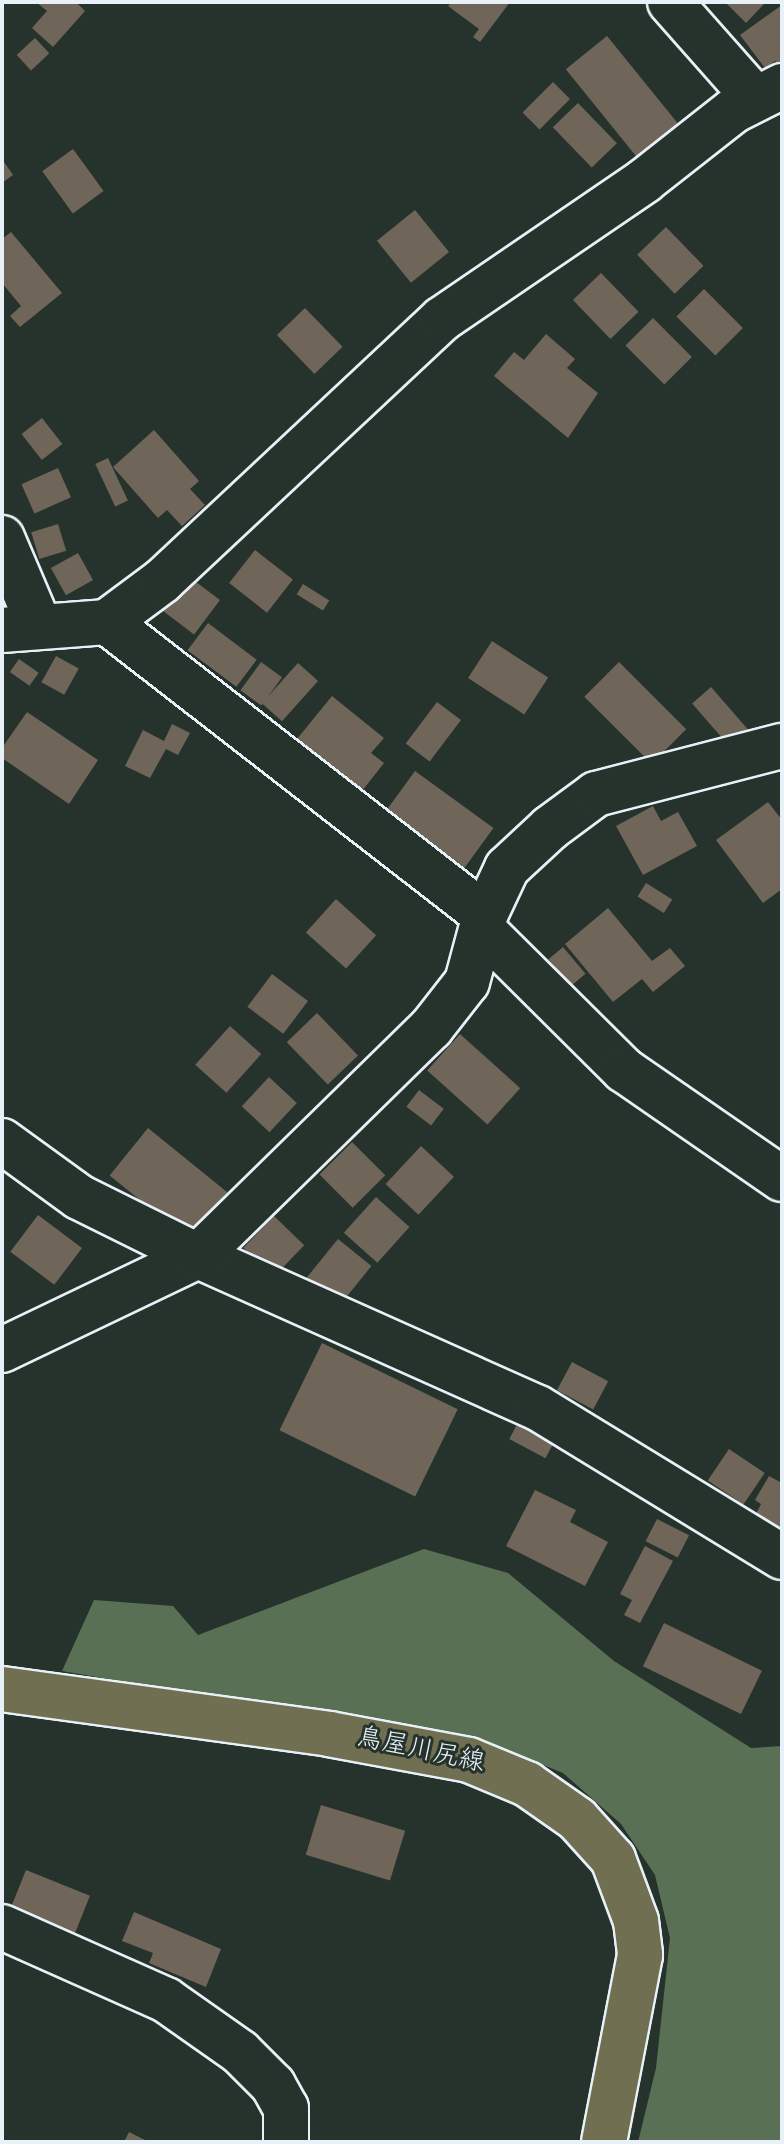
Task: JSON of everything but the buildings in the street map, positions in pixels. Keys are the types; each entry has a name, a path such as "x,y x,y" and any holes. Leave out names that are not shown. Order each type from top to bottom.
{"main road":[{"name":"鳥屋川尻線","path":"2,1689 329,1734 469,1760 527,1784 577,1819 619,1870 636,1921 640,1955 604,2142"}],"street":[{"path":"2,538 21,628 107,622 162,581 442,319 768,92 670,2"},
{"path":"107,622 485,924 624,1070 782,1179"},
{"path":"2,1350 198,1256 431,1028 467,982 507,868 596,794 780,749"},
{"path":"2,1141 79,1197 198,1256 538,1408 782,1557"},
{"path":"2,1927 166,2000 240,2052 280,2096 286,2108 286,2142"},
{"path":"2,1956 17,1959 54,1948"}],"green space":[{"path":"424,1549 508,1573 614,1661 751,1748 782,1746 782,2142 638,2142 656,2068 670,1938 655,1875 621,1824 563,1773 494,1745 62,1671 94,1600 173,1606 198,1635"}]}
